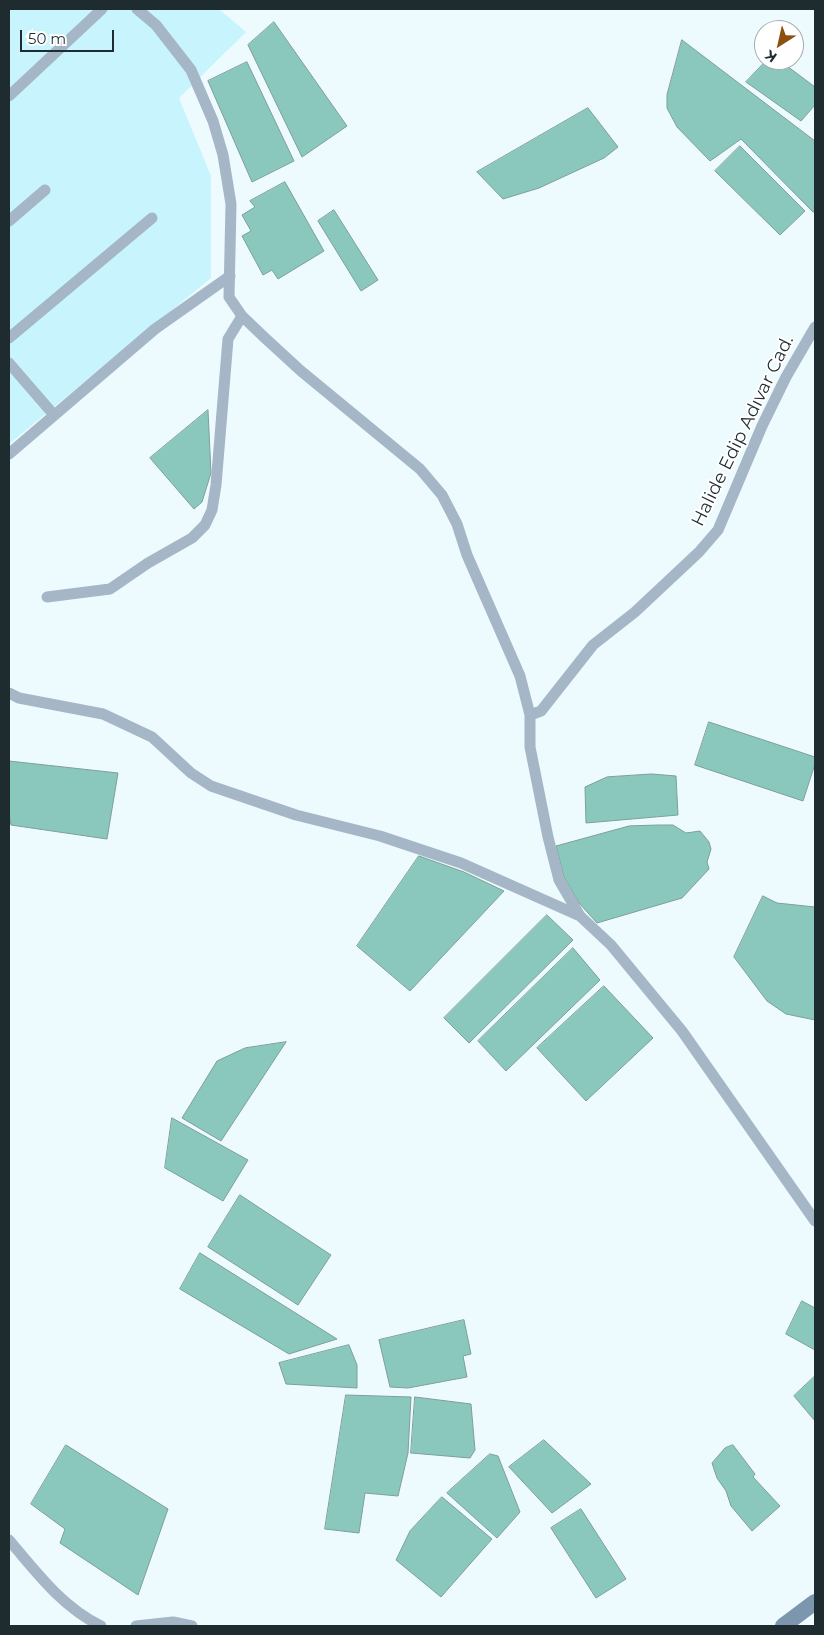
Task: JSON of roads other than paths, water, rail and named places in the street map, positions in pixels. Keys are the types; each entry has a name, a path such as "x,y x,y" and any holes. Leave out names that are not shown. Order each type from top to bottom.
{"main road":[{"path":"783,1626 815,1602"}],"street":[{"path":"9,96 102,9"},
{"path":"137,9 156,25 191,70 213,121 223,155 231,204 229,297 242,316 301,371 420,469 442,495 457,524 467,555 520,676 530,715 530,747 548,837 559,880 580,916 611,945 682,1031 815,1221"},
{"path":"9,221 45,190"},
{"path":"9,338 152,218"},
{"path":"9,454 155,329 230,276"},
{"path":"47,597 110,589 148,563 192,538 205,525 212,510 216,485 228,339 242,316"},
{"name":"Halide Edip Adıvar Cad.","path":"530,715 542,711 593,645 635,612 699,552 718,530 762,426 786,377 815,327"},
{"path":"9,362 54,415"},
{"path":"9,694 19,698 103,714 152,737 191,774 211,786 296,815 380,836 461,863 580,916"},
{"path":"9,1540 46,1584 82,1617 101,1626"},
{"path":"136,1626 173,1622 192,1626"}]}
